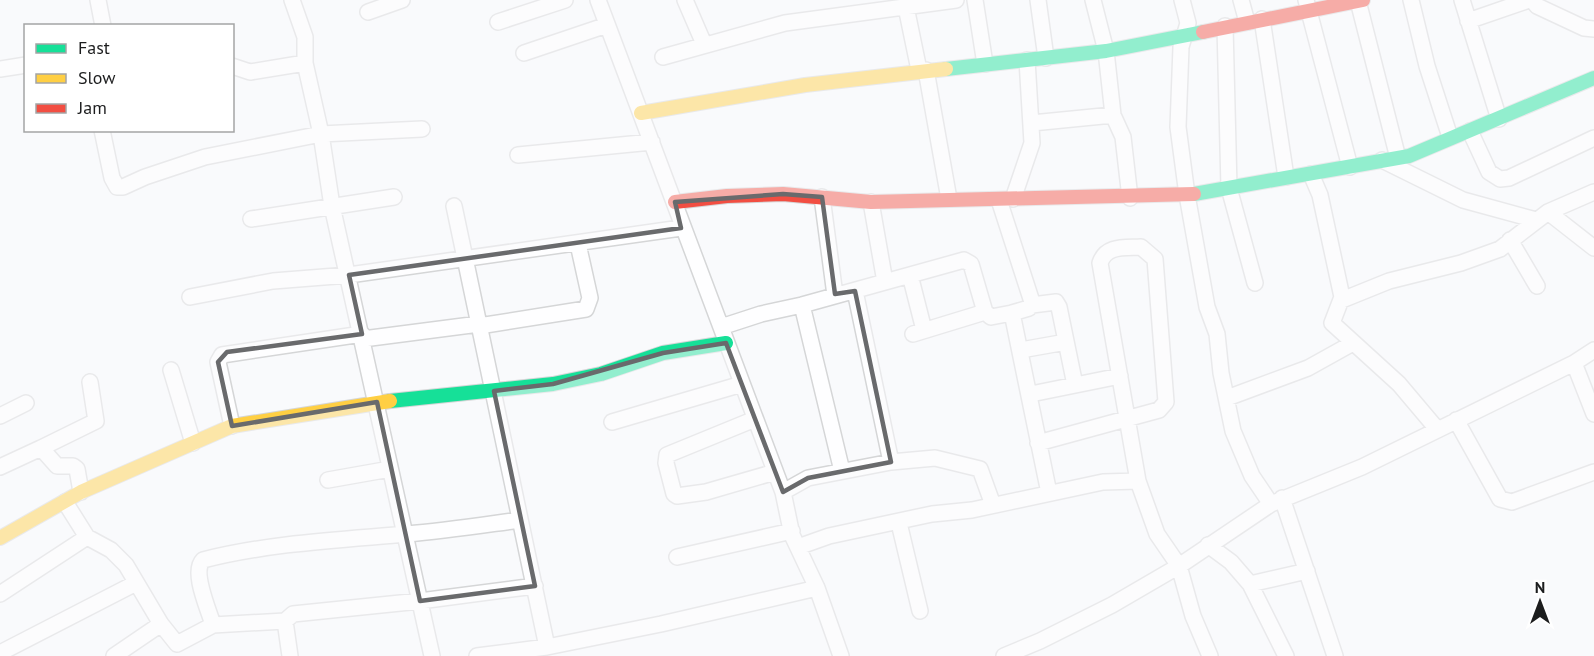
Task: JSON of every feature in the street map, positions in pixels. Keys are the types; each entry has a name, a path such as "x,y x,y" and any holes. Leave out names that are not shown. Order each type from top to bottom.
{"street":[{"path":"98,0 102,24"},
{"path":"292,0 305,37 305,63 321,134 332,207 349,275 432,656"},
{"path":"368,12 402,0"},
{"path":"498,22 565,0"},
{"path":"598,0 675,202 681,228 783,492 792,531 817,588 841,656"},
{"path":"685,0 704,44"},
{"path":"663,57 785,23 868,6 906,7 956,0"},
{"path":"975,0 985,64"},
{"path":"1038,0 1046,58"},
{"path":"1093,0 1106,51 1113,115 1123,136 1130,198"},
{"path":"1182,0 1188,23 1183,34 1178,126 1187,195 1207,307 1217,334 1227,398 1237,440 1252,476 1277,501 1306,571 1335,656"},
{"path":"1241,0 1255,20 1286,177"},
{"path":"641,113 740,94 922,70 1106,51 1255,20 1308,5 1360,0 1398,158"},
{"path":"1411,0 1427,66 1450,136"},
{"path":"1462,0 1499,119"},
{"path":"1468,21 1531,0 1537,6 1584,28 1594,29"},
{"path":"1308,5 1350,167"},
{"path":"906,7 922,70 949,199"},
{"path":"524,53 607,25"},
{"path":"1225,26 1229,188 1255,283"},
{"path":"1027,60 1032,144 1006,199 1032,305"},
{"path":"234,67 250,72 305,63"},
{"path":"0,69 24,65"},
{"path":"675,202 727,196 783,194 871,202 1187,195 1409,156 1450,136 1499,119 1594,78"},
{"path":"1032,123 1113,115"},
{"path":"102,132 112,178 117,187 123,187 145,177 206,157 321,134 422,129"},
{"path":"1470,130 1489,172 1500,179 1509,178 1594,138"},
{"path":"518,155 652,142"},
{"path":"1382,160 1463,200 1542,216 1594,248"},
{"path":"1311,174 1320,195 1342,300 1331,322 1399,384 1437,429"},
{"path":"1342,300 1389,281 1461,263 1500,249 1542,216 1594,192"},
{"path":"250,219 394,197"},
{"path":"822,197 835,295"},
{"path":"871,202 885,282"},
{"path":"454,206 548,647"},
{"path":"190,297 273,281 349,275 465,260 681,228"},
{"path":"1510,240 1537,286"},
{"path":"232,426 218,362 222,355 479,325 586,309 590,298 579,244"},
{"path":"1038,443 1127,418 1159,410 1166,402 1155,259 1141,247 1108,250 1102,255 1100,263 1120,376 1127,418 1138,482 1157,534 1179,566 1193,616 1210,656"},
{"path":"721,327 761,314 968,261 971,264 985,312 991,317 1012,313 1032,305 1056,302 1075,385"},
{"path":"910,275 919,332 985,312"},
{"path":"855,291 891,462"},
{"path":"802,305 842,471"},
{"path":"1012,313 1031,394 1048,493"},
{"path":"1022,350 1066,342"},
{"path":"0,538 81,492 168,457 232,426 377,402 553,384 601,374 663,353 726,343"},
{"path":"1227,398 1308,368 1353,343"},
{"path":"1004,656 1112,606 1179,566 1277,501 1362,467 1574,363 1594,350"},
{"path":"1574,363 1594,414"},
{"path":"171,370 193,443"},
{"path":"1031,394 1120,376"},
{"path":"0,467 96,420 90,382"},
{"path":"612,422 742,384"},
{"path":"0,416 26,403"},
{"path":"755,419 667,455 666,463 674,494 677,496 706,492 775,472"},
{"path":"1456,420 1500,499 1505,502 1512,502 1594,472"},
{"path":"41,448 57,466 73,466 81,492"},
{"path":"783,492 808,478 891,462 936,458 980,469 993,505"},
{"path":"328,480 390,469"},
{"path":"798,547 829,536 899,523 932,514 972,510 1103,482 1138,482"},
{"path":"65,502 87,537 111,550 126,566 161,624 177,644 213,625 285,621 293,614 535,586"},
{"path":"213,625 200,580 198,566 203,560 240,550 520,520"},
{"path":"899,523 920,611"},
{"path":"677,557 792,531"},
{"path":"0,594 87,537"},
{"path":"1208,545 1231,562 1250,584 1286,656"},
{"path":"1250,584 1306,571"},
{"path":"0,653 136,583"},
{"path":"477,656 548,647 817,588"},
{"path":"285,621 290,656"},
{"path":"114,656 161,624"}],"highlighted area":[{"path":"783,194 822,197 835,294 855,291 891,462 808,478 783,492 726,343 663,353 553,384 494,391 535,586 420,601 377,402 232,426 218,362 227,352 362,334 349,275 681,228 675,202"}],"traffic: fast":[{"path":"946,69 1106,51 1203,32"},
{"path":"1194,194 1409,156 1594,78"},
{"path":"390,401 553,384 601,374 663,353 726,343"}],"traffic: slow":[{"path":"641,113 805,85 946,69"},
{"path":"0,538 81,492 232,426 390,401"}],"traffic: jam":[{"path":"1203,32 1363,0"},
{"path":"675,202 727,196 783,194 871,202 1194,194"}]}
